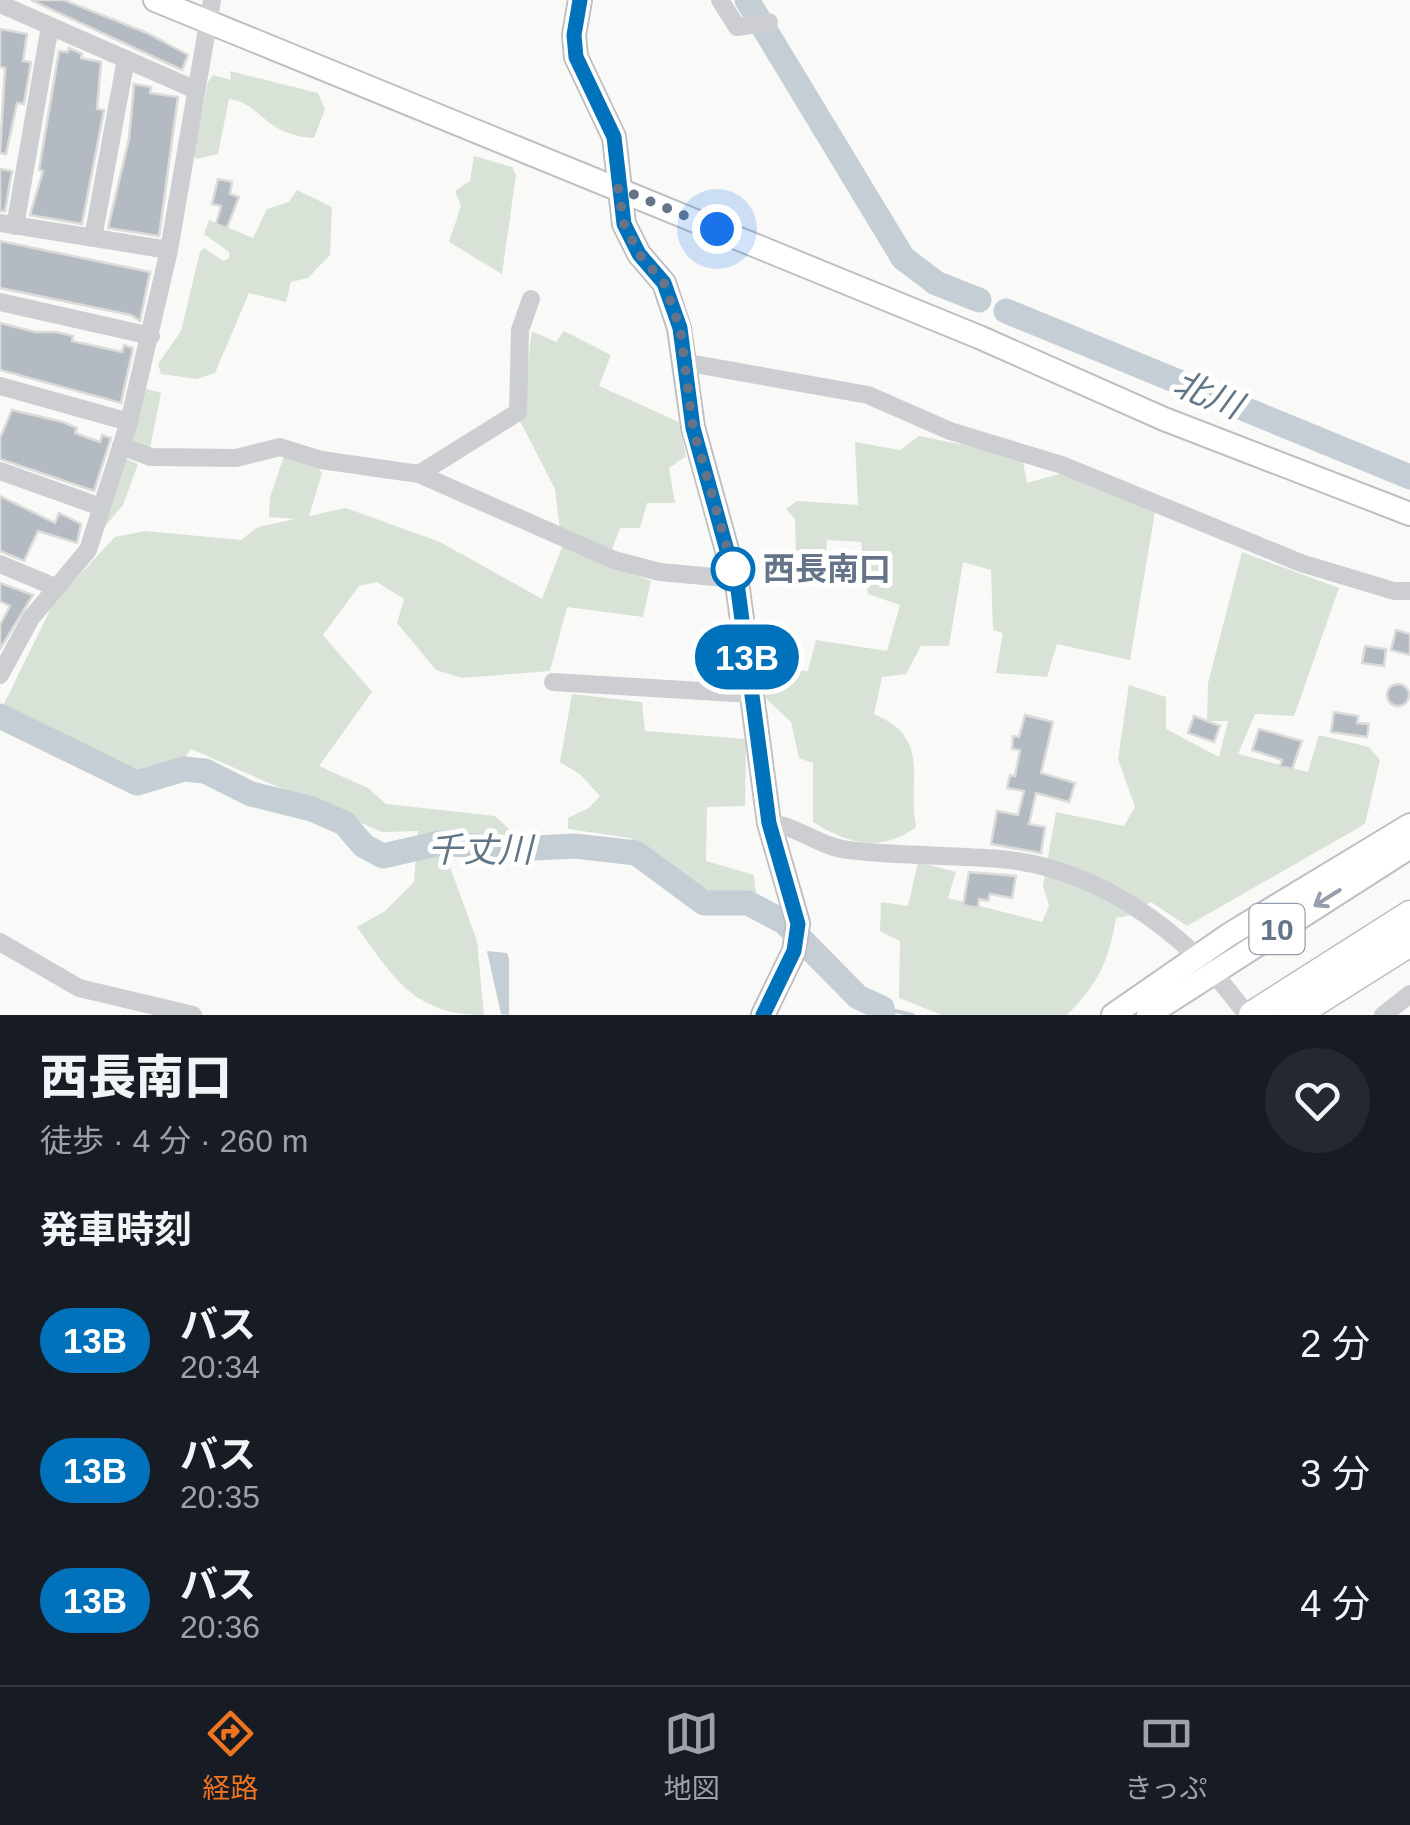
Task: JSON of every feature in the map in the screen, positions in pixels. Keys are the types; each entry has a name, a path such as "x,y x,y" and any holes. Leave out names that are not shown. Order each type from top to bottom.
{"highway":[{"path":"1247,1011 1410,915"},
{"path":"1294,1015 1410,942"}],"main road":[{"path":"154,0 210,11 1164,419 1410,514"},
{"path":"580,0 574,35 576,57 614,137 624,224 639,254 664,283 680,328 693,428 736,579 769,823 798,924 794,951 763,1015"},
{"name":"10","path":"1148,1015 1204,965 1410,824"},
{"name":"10","path":"1114,1015 1410,847"}],"street":[{"path":"720,0 737,27 769,22"},
{"path":"0,4 196,90"},
{"path":"2,666 56,588 88,550 129,422 169,250 210,11"},
{"path":"50,26 7,225 169,250"},
{"path":"93,238 126,59"},
{"path":"419,474 518,412 520,330 531,299"},
{"path":"0,302 151,336"},
{"path":"683,362 868,395 950,431 1062,466 1301,563 1394,591 1410,591"},
{"path":"0,386 129,422"},
{"path":"121,446 151,457 236,458 280,447 321,460 419,474 614,560 660,572 736,579"},
{"path":"0,471 100,507"},
{"path":"0,564 56,588"},
{"path":"554,682 751,694"},
{"path":"769,823 792,825 843,850 1002,860 1060,873 1134,902 1204,965 1247,1011"},
{"path":"0,942 80,988 194,1015"},
{"path":"1383,1015 1410,994"}],"shaded area":[{"path":"230,71 318,93 325,109 314,138 284,131 249,106 229,99 218,154 197,159 193,156 208,82 213,75 231,80"},
{"path":"474,156 512,167 516,175 502,274 449,242 461,206 455,191 470,181"},
{"path":"297,190 332,207 330,255 308,278 291,282 286,302 249,293 215,373 197,379 161,374 158,364 181,331 200,252 204,248 223,261 229,258 229,252 204,234 209,220 253,238 267,209 289,202"},
{"path":"532,331 556,342 564,331 611,355 599,386 679,422 686,456 669,468 675,503 647,503 640,528 620,528 607,563 651,581 643,617 567,607 550,671 462,678 436,670 397,623 404,599 377,582 359,586 323,635 372,692 319,766 368,788 386,804 495,816 519,838 437,831 477,941 484,1015 460,1013 423,1001 408,990 357,927 385,911 414,882 418,831 382,832 191,749 183,760 136,775 2,708 54,602 115,537 145,531 241,540 258,527 295,519 269,517 270,497 284,456 313,462 322,473 309,516 346,508 440,542 542,599 562,547 555,489 520,421"},
{"path":"141,387 161,393 149,453 124,444"},
{"path":"919,436 990,450 1023,462 1027,483 1062,473 1155,512 1130,660 1057,644 1047,677 996,673 1003,633 993,630 991,570 963,562 949,646 921,646 906,674 882,677 874,714 904,735 910,748 916,827 890,840 864,842 839,836 813,822 813,763 799,758 791,722 760,693 758,666 808,671 816,640 887,651 900,605 868,594 861,542 827,540 824,584 768,584 769,559 796,555 795,519 786,509 797,501 858,505 855,442 900,450"},
{"path":"120,456 138,464 123,505 89,545"},
{"path":"1242,552 1339,588 1294,716 1255,714 1238,754 1308,772 1319,735 1369,747 1380,760 1365,824 1187,926 1151,902 1131,915 1116,918 1100,971 1067,1015 942,1015 899,998 900,941 880,931 881,902 908,906 918,862 956,872 948,898 1042,922 1049,906 1043,886 1056,812 1124,826 1135,807 1118,759 1129,685 1166,697 1166,729 1219,757 1228,721 1207,721 1208,683"},
{"path":"572,694 642,702 645,731 746,739 745,806 707,807 706,861 754,875 756,896 710,896 630,838 568,829 568,818 589,808 600,796 581,775 560,762"},
{"path":"487,951 507,953 509,1015 501,1014"}],"building":[{"path":"31,0 64,0 147,33 188,55 182,70"},
{"path":"0,29 27,34 23,61 31,62 24,104 17,103 6,154 0,153 5,68 0,67"},
{"path":"69,48 82,54 81,58 101,62 97,109 104,110 82,224 30,215 43,171 39,170 59,51 68,52"},
{"path":"134,84 151,87 150,93 178,97 159,236 108,228 129,139"},
{"path":"0,169 12,171 5,211 0,211"},
{"path":"218,179 232,182 230,194 239,197 227,228 216,224 221,206 212,204"},
{"path":"0,241 150,272 140,321 131,315 0,288"},
{"path":"0,323 73,336 72,341 122,352 124,345 133,348 121,403 0,370"},
{"path":"12,410 63,422 77,428 75,433 100,442 102,435 111,438 94,491 0,459 0,438"},
{"path":"0,496 55,523 59,513 81,524 77,543 38,531 24,561 0,551"},
{"path":"0,583 33,595 0,649 0,625 10,606 0,601"},
{"path":"1396,630 1410,634 1410,655 1391,650"},
{"path":"1365,646 1386,649 1384,666 1362,663"},
{"path":"1398,684 1406,687 1406,703 1398,706 1390,703 1387,695 1390,687"},
{"path":"1334,712 1358,716 1357,723 1369,724 1367,737 1331,732"},
{"path":"1025,715 1053,722 1041,773 1075,783 1069,802 1036,793 1029,824 1045,827 1041,853 991,844 997,811 1018,815 1024,791 1007,788 1010,775 1015,776 1020,750 1012,749 1013,736 1019,737"},
{"path":"1194,716 1220,726 1214,742 1188,733"},
{"path":"1259,729 1302,741 1292,769 1280,766 1282,760 1252,750"},
{"path":"969,872 1016,876 1012,898 990,894 988,901 979,899 978,908 963,905"}],"waterway":[{"name":"北川","path":"747,0 903,258 936,283 979,300"},
{"name":"北川","path":"1006,311 1410,477"},
{"name":"千丈川","path":"0,716 137,783 184,769 205,771 251,794 312,809 344,823 364,846 383,856 440,843 514,849 575,846 636,853 704,903 748,903 784,922 858,997 882,1008 883,1015"},
{"path":"882,1008 913,1015"}],"bus line":[{"name":"13B","path":"580,0 574,35 576,57 614,137 624,224 639,254 664,283 680,328 693,428 738,590 769,823 798,924 794,951 763,1015"}],"place":[{"name":"西長南口","path":"733,569"}],"route":[{"path":"717,229 618,188 624,224 639,254 664,283 680,328 693,428 736,579 733,569"}]}
